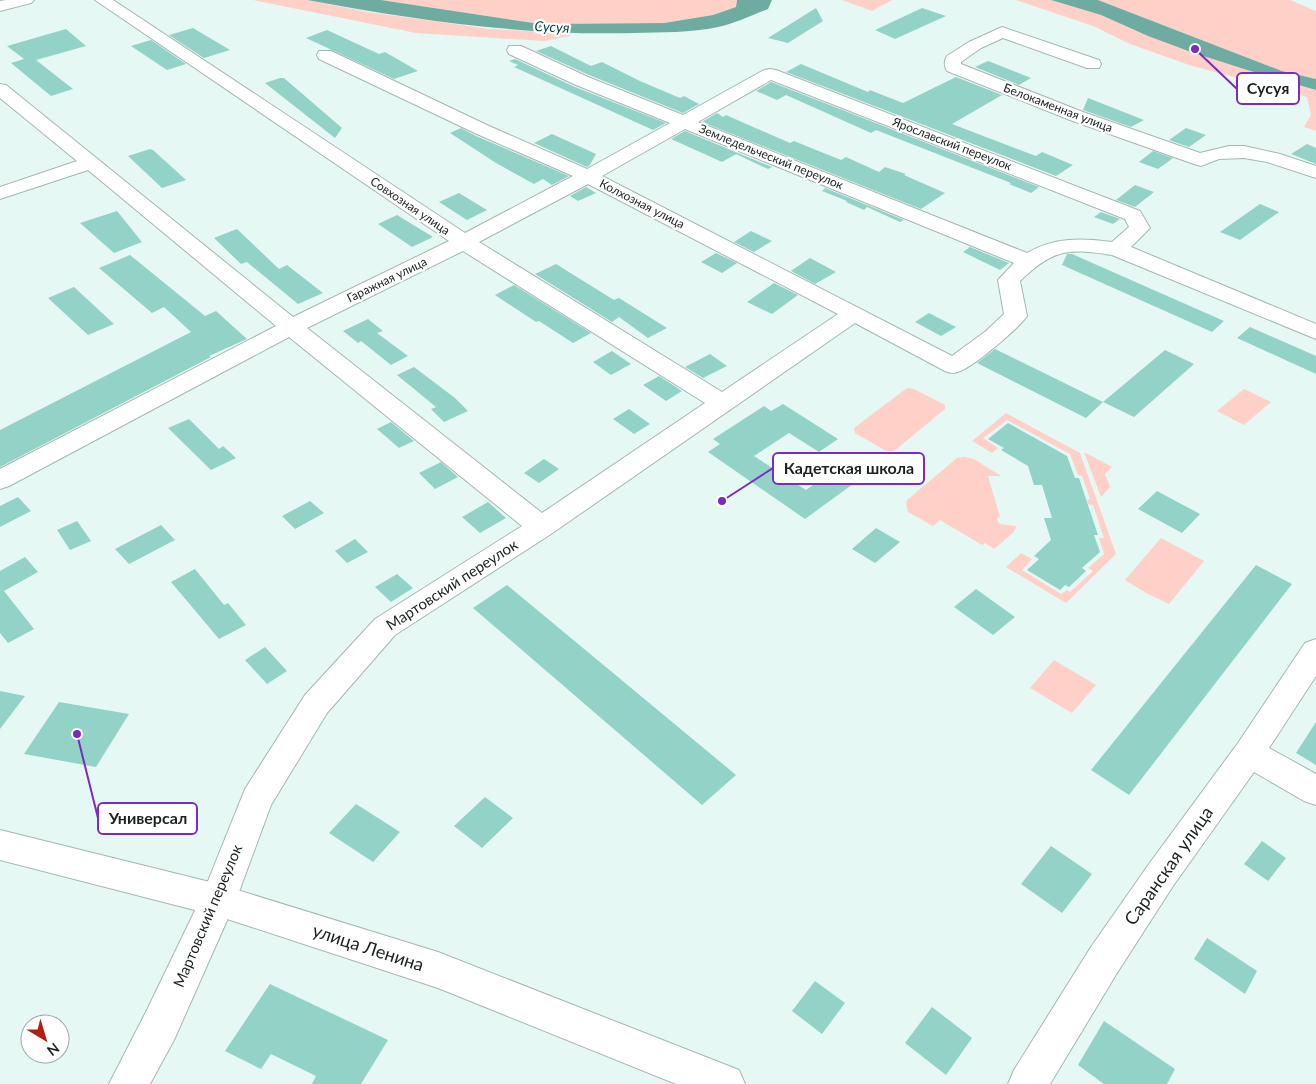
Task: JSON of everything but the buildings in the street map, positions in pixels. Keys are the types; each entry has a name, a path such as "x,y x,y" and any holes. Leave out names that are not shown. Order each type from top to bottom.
{"street":[{"path":"0,6 26,0"},
{"name":"Совхозная улица","path":"103,0 464,242 722,403"},
{"name":"Белокаменная улица","path":"1093,64 1002,32 975,45 953,60 953,66 988,82 1150,143 1201,160 1214,153 1254,152 1316,172"},
{"name":"Земледельческий переулок","path":"515,50 557,71 1028,261"},
{"name":"Колхозная улица","path":"326,55 483,130 588,176 953,366 994,336 1016,316 1009,280 1028,261"},
{"name":"Гаражная улица","path":"0,480 291,327 464,242 588,176 770,74"},
{"name":"Ярославский переулок","path":"770,74 1133,215 1140,228 1117,249"},
{"path":"0,89 291,327 541,527"},
{"path":"0,194 91,163"},
{"path":"1028,261 1046,250 1069,245 1117,249 1316,332"},
{"name":"Мартовский переулок","path":"129,1084 156,1033 218,900 256,799 316,704 385,627 541,527 854,313"},
{"name":"Саранская улица","path":"1028,1084 1104,960 1161,875 1249,753 1316,651"},
{"path":"1249,753 1316,791"},
{"name":"улица Ленина","path":"0,845 218,900 438,970 725,1084"}],"shaded area":[{"path":"253,0 307,0 368,12 490,29 571,33 569,36 544,41 416,33"},
{"path":"381,0 737,0 736,7 713,15 664,23 540,24"},
{"path":"842,0 892,0 872,11"},
{"path":"1016,0 1051,0 1101,15 1148,36 1191,52 1316,90 1316,131 1304,127 1311,115 1307,97 1189,65 1130,44 1093,26"},
{"path":"1098,0 1290,0 1316,11 1316,79 1282,71"},
{"path":"907,388 914,389 945,405 945,409 894,451 886,451 855,433 854,428"},
{"path":"1244,389 1271,402 1244,425 1217,411"},
{"path":"1006,413 1080,453 1116,554 1066,603 1006,567 1021,553 1032,559 1022,570 1061,594 1067,590 1070,592 1093,571 1088,568 1104,554 1099,538 1104,538 1093,505 1088,504 1087,500 1090,499 1082,476 1078,475 1070,454 1007,420 983,438 998,448 992,453 972,441"},
{"path":"1084,452 1112,467 1105,474 1110,487 1101,497"},
{"path":"957,458 974,459 1001,476 988,476 1000,517 997,518 999,524 1016,526 1014,532 994,549 985,543 982,545 940,520 933,526 908,512 907,500"},
{"path":"1161,538 1204,561 1169,604 1125,580"},
{"path":"1054,660 1096,685 1072,713 1030,688"}],"water":[{"path":"307,0 381,0 540,24 664,23 713,15 736,7 737,0 772,0 768,9 724,26 708,29 676,32 593,33 552,32 470,25 388,14"},
{"path":"1051,0 1098,0 1282,71 1316,79 1316,90 1191,52 1148,36 1101,15"}],"place":[{"name":"Сусуя","path":"1195,49"},
{"name":"Кадетская школа","path":"722,501"},
{"name":"Универсал","path":"77,734"}]}
